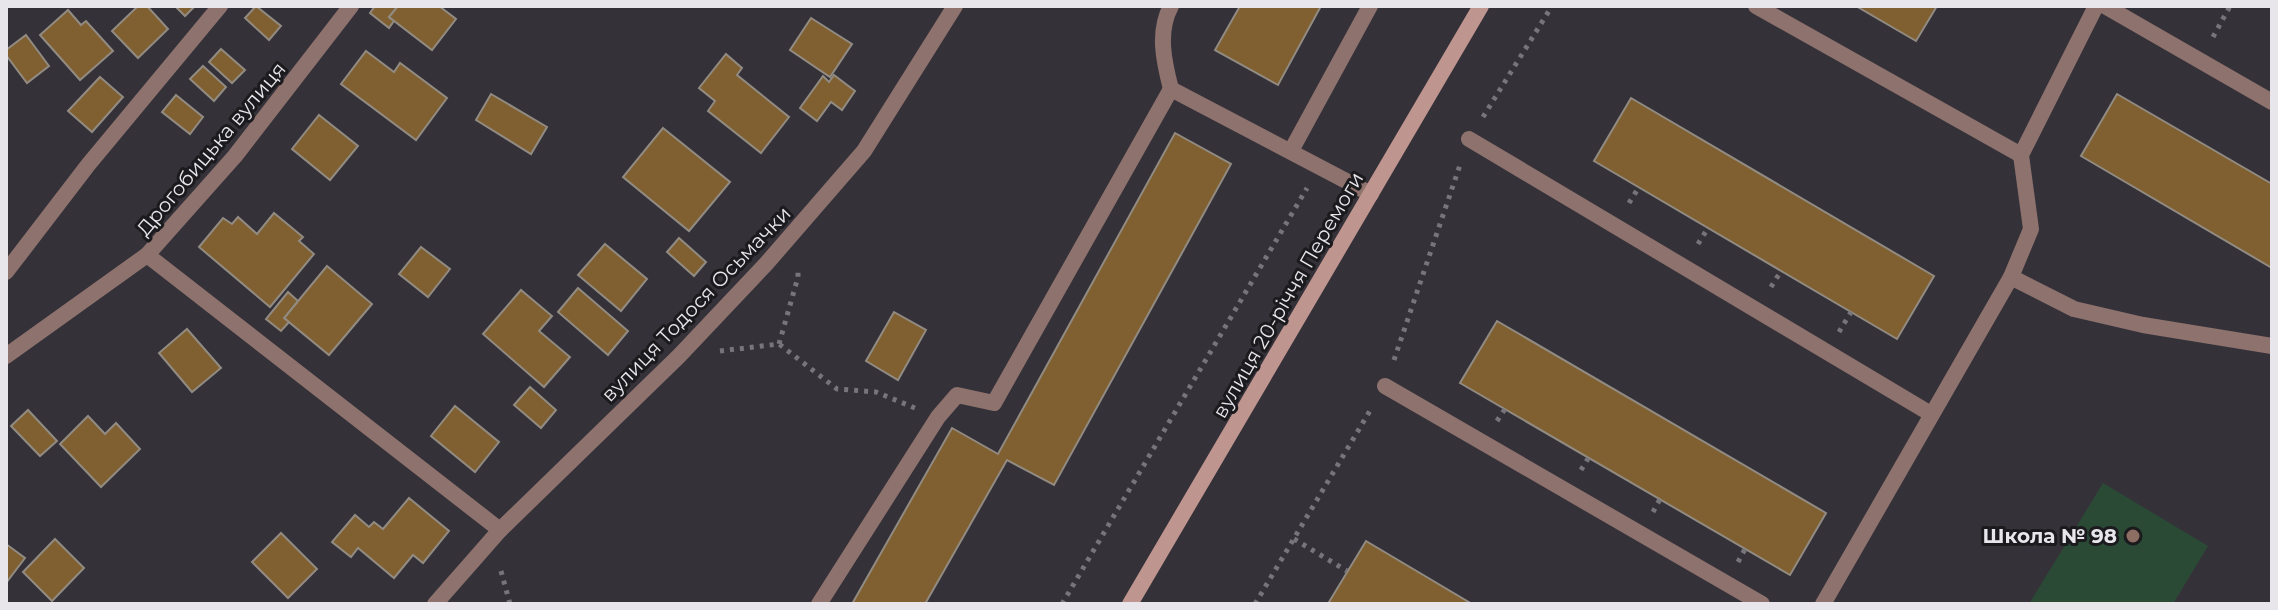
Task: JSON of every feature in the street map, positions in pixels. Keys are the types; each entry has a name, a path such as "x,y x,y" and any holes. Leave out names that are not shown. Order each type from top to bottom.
{"street":[{"path":"6,272 88,165 220,6"},
{"name":"Дрогобицька вулиця","path":"6,356 147,255 235,156 351,6"},
{"name":"вулиця Тодося Осьмачки","path":"435,604 500,530 679,356 795,231 864,151 955,6"},
{"path":"819,604 938,417 957,395 994,403 1171,89 1162,55 1166,14 1171,6"},
{"path":"1292,149 1370,6"},
{"name":"вулиця 20-річчя Перемоги","path":"1130,604 1481,6"},
{"path":"1756,6 2021,155"},
{"path":"1823,604 2011,277 2031,229 2021,155 2096,6"},
{"path":"2105,6 2272,102"},
{"path":"1171,89 1292,149 1371,194"},
{"path":"1469,139 1931,414"},
{"path":"147,255 500,530"},
{"path":"2011,277 2074,309 2143,325 2272,346"},
{"path":"1385,386 1762,604"}],"path":[{"path":"1255,604 1385,386 1469,139 1552,6"},
{"path":"2200,60 2230,6"},
{"path":"1062,604 1320,165"},
{"path":"779,344 798,277 795,231"},
{"path":"679,356 779,344 837,389 876,392 938,417"},
{"path":"1294,539 1347,571"}],"green space":[{"path":"2103,483 2208,546 2173,604 2029,604"}],"building":[{"path":"138,6 147,6 168,29 138,58 112,31"},
{"path":"175,6 195,6 185,16"},
{"path":"256,6 281,26 269,40 245,18"},
{"path":"375,6 398,6 389,17 394,21 389,28 370,13"},
{"path":"398,6 439,6 456,19 432,50 389,17"},
{"path":"1240,6 1321,6 1278,85 1215,50"},
{"path":"1856,6 1937,6 1916,41"},
{"path":"68,10 81,25 86,21 113,51 80,80 40,35"},
{"path":"811,18 852,44 830,77 790,50"},
{"path":"26,35 49,66 27,83 6,55 6,50"},
{"path":"221,49 245,70 232,83 209,62"},
{"path":"366,51 394,72 400,63 447,98 416,140 341,84"},
{"path":"726,54 742,68 737,75 789,117 761,153 708,111 715,101 699,88"},
{"path":"203,66 226,87 214,101 190,79"},
{"path":"834,75 855,91 842,110 831,102 817,121 800,108 823,76 829,82"},
{"path":"100,77 123,97 92,132 68,111"},
{"path":"491,94 547,127 531,154 476,120"},
{"path":"2117,94 2272,184 2272,268 2081,156"},
{"path":"176,95 203,117 190,134 162,112"},
{"path":"1631,98 1934,276 1897,339 1594,161"},
{"path":"319,115 358,146 330,180 292,149"},
{"path":"663,128 730,182 689,231 623,177"},
{"path":"1175,133 1231,164 1054,485 1007,460 925,604 852,604 952,428 998,454"},
{"path":"274,213 303,237 299,241 314,254 270,307 199,247 223,218 232,224 238,217 257,234"},
{"path":"679,238 706,262 694,276 667,252"},
{"path":"605,244 647,279 621,311 578,275"},
{"path":"421,247 450,269 428,297 399,274"},
{"path":"327,266 372,304 329,355 284,318"},
{"path":"578,288 628,331 608,355 558,312"},
{"path":"521,290 552,316 539,331 570,357 544,387 483,334"},
{"path":"288,292 298,301 284,318 289,322 281,331 266,319"},
{"path":"894,312 926,330 898,380 866,361"},
{"path":"1497,321 1826,513 1790,575 1460,383"},
{"path":"187,329 221,368 192,392 159,353"},
{"path":"530,387 556,410 541,428 514,405"},
{"path":"455,406 499,442 475,472 431,436"},
{"path":"28,410 57,441 40,456 11,426"},
{"path":"88,416 105,434 116,423 140,449 101,487 60,444"},
{"path":"409,498 449,531 423,563 413,555 394,578 358,548 351,557 332,542 355,515 369,527 374,522 383,529"},
{"path":"281,533 317,569 288,598 252,562"},
{"path":"55,539 84,568 52,601 23,572"},
{"path":"1366,541 1472,604 1329,602"},
{"path":"6,544 25,558 6,583"}],"place":[{"name":"Школа № 98","path":"2133,536"}]}
